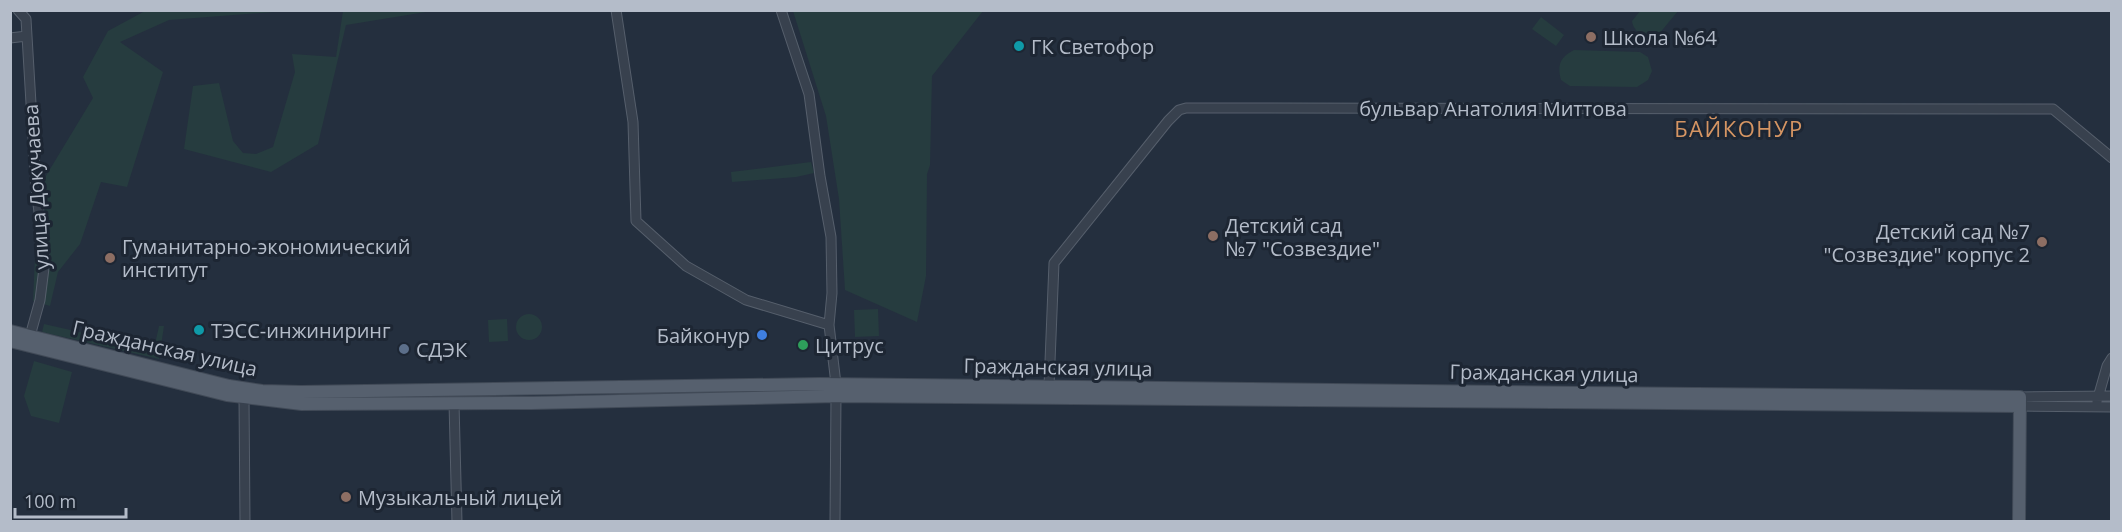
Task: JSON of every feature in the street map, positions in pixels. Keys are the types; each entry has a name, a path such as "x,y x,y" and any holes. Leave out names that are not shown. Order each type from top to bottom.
{"main road":[{"name":"Гражданская улица","path":"10,331 244,393"},
{"name":"Гражданская улица","path":"10,341 244,393 301,392 454,397 1049,386 1338,395"},
{"name":"Гражданская улица","path":"836,390 2020,401"},
{"path":"2019,522 2020,401"}],"street":[{"name":"улица Докучаева","path":"18,10 26,19 36,188 45,260 40,300 30,336"},
{"path":"616,10 633,122 636,221 686,266 746,300 829,326"},
{"path":"782,10 809,94 831,237 832,293 829,326 836,390 835,522"},
{"path":"10,38 27,36"},
{"name":"бульвар Анатолия Миттова","path":"1049,386 1054,263 1168,121 1179,110 1186,108 2053,109 2112,158"},
{"path":"2095,407 2107,366 2112,358"},
{"path":"244,393 245,522"},
{"name":"Гражданская улица","path":"2020,401 2112,396"},
{"path":"454,397 457,522"},
{"name":"Гражданская улица","path":"2020,401 2112,407"}],"green space":[{"path":"1641,10 1678,11 1654,40 1640,34 1633,25 1632,21"},
{"path":"145,11 287,11 169,20 120,42 163,72 127,187 101,182 80,244 58,272 50,306 33,301 38,189 93,98 83,77 108,31"},
{"path":"343,11 432,11 346,25 318,144 271,172 184,149 193,86 219,83 233,141 243,153 256,154 273,147 295,72 292,54 336,57"},
{"path":"793,11 983,11 932,76 930,165 927,174 926,276 917,322 845,290 839,199 826,116"},
{"path":"1541,17 1564,35 1556,46 1532,29"},
{"path":"1574,50 1640,52 1648,57 1652,71 1648,80 1637,87 1570,86 1561,80 1559,70 1565,56"},
{"path":"811,162 814,173 796,177 732,182 731,172"},
{"path":"878,309 879,336 855,337 854,310"},
{"path":"529,314 538,318 542,327 538,336 529,340 520,336 516,327 520,318"},
{"path":"507,319 508,341 489,342 488,320"},
{"path":"44,324 154,349 159,326 164,326 159,359 42,332"},
{"path":"34,361 72,372 59,423 31,416 24,396"}],"place":[{"name":"Школа №64","path":"1591,37"},
{"name":"ГК Светофор","path":"1019,46"},
{"name":"Детский сад №7 \"Созвездие\"","path":"1213,236"},
{"name":"Детский сад №7 \"Созвездие\" корпус 2","path":"2042,242"},
{"name":"Гуманитарно-экономический институт","path":"110,258"},
{"name":"ТЭСС-инжиниринг","path":"199,330"},
{"name":"Байконур","path":"762,335"},
{"name":"Цитрус","path":"803,345"},
{"name":"СДЭК","path":"404,349"},
{"name":"Музыкальный лицей","path":"346,497"}],"district":[{"name":"БАЙКОНУР","path":"1739,128"}]}
